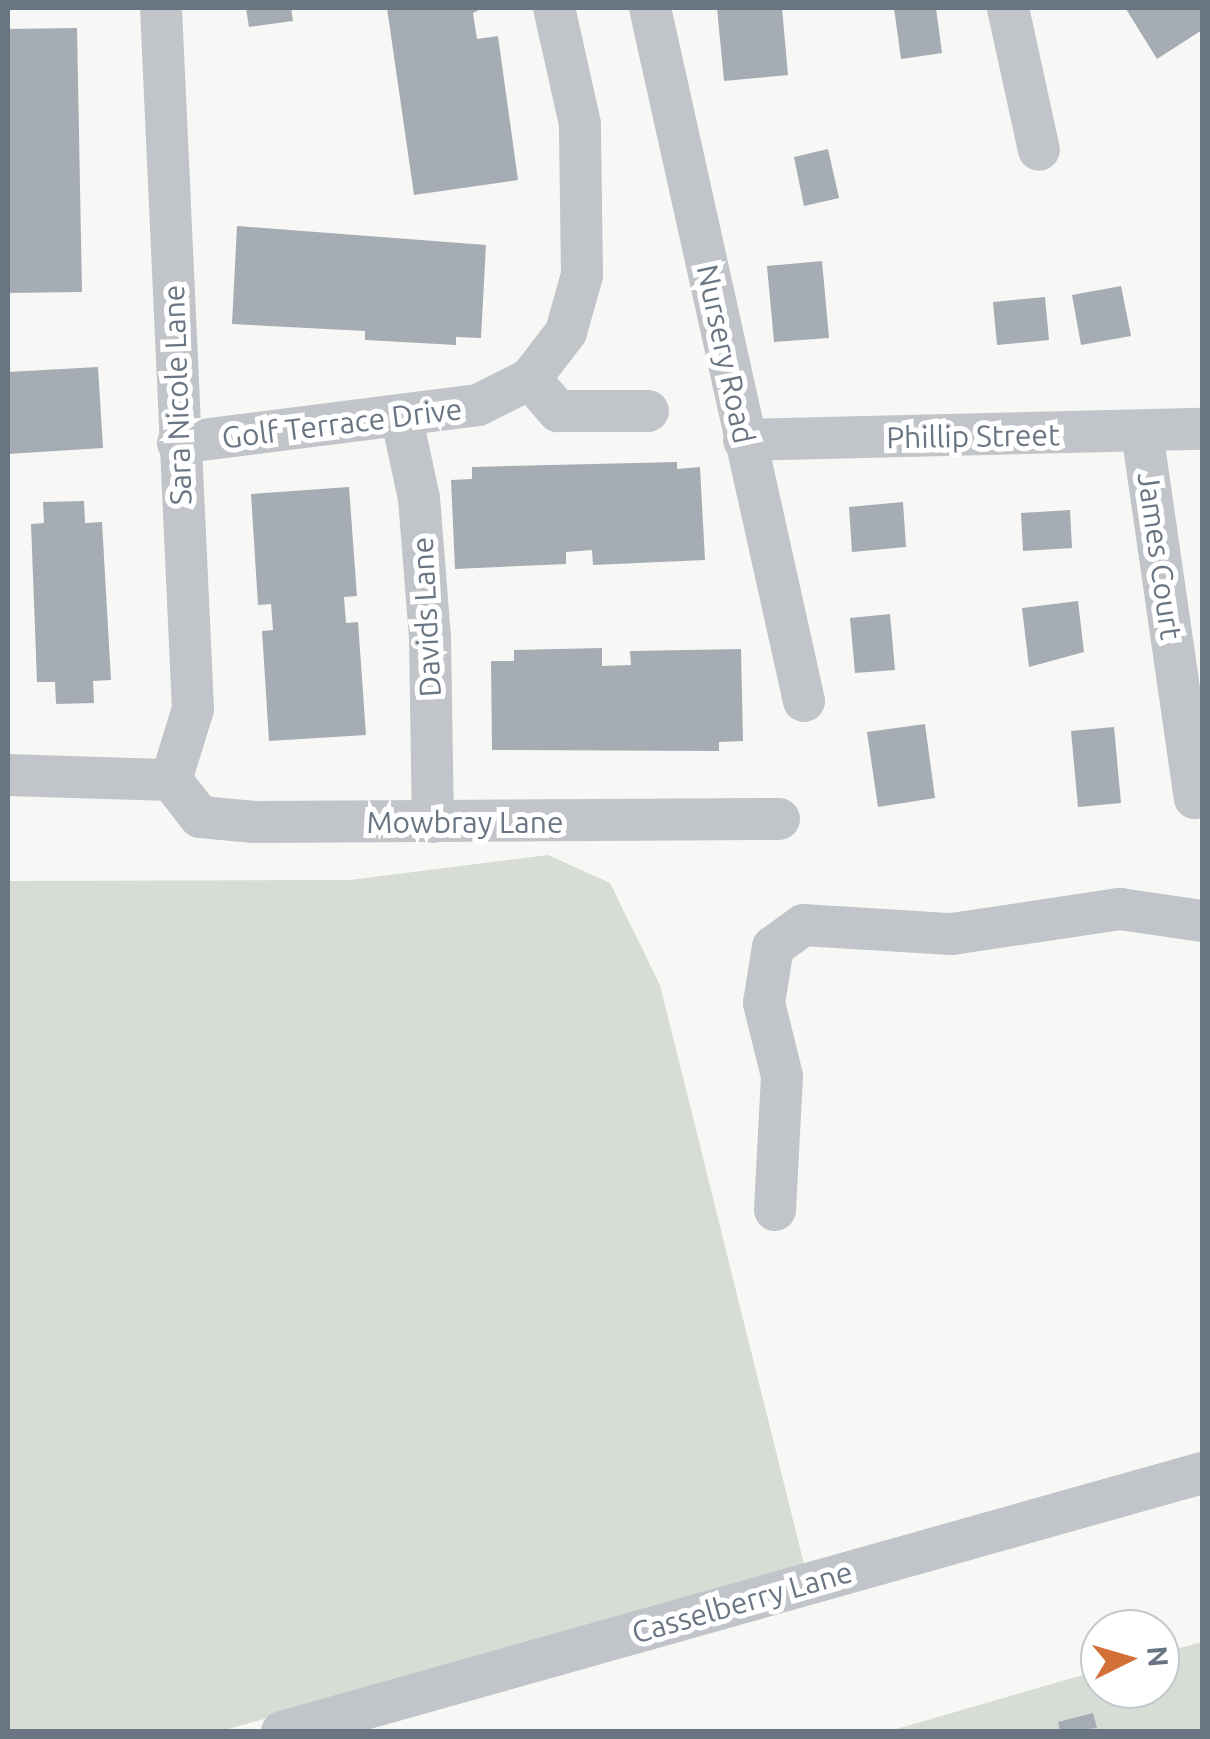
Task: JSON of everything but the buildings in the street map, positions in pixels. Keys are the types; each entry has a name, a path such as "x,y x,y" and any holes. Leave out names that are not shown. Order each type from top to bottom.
{"street":[{"name":"Sara Nicole Lane","path":"160,8 193,709 171,780"},
{"name":"Golf Terrace Drive","path":"178,443 478,405 530,379 566,332 582,275 580,124 554,8"},
{"name":"Nursery Road","path":"650,8 804,701"},
{"path":"1008,8 1039,150"},
{"path":"530,379 558,411 648,410"},
{"name":"Davids Lane","path":"401,415 419,498 428,617 433,822"},
{"name":"Phillip Street","path":"744,440 1202,429"},
{"name":"James Court","path":"1142,432 1195,798"},
{"path":"8,776 171,780"},
{"name":"Mowbray Lane","path":"171,780 200,818 433,822 778,820"},
{"path":"775,1210 782,1076 764,1004 774,947 804,925 952,934 1120,909 1202,921"},
{"name":"Casselberry Lane","path":"282,1732 1202,1474"}],"shaded area":[{"path":"548,855 610,883 660,985 805,1568 221,1731 8,1731 8,881 350,880"},
{"path":"1202,1642 1202,1731 886,1732 1080,1676 1080,1709 1180,1709 1180,1648"}]}
